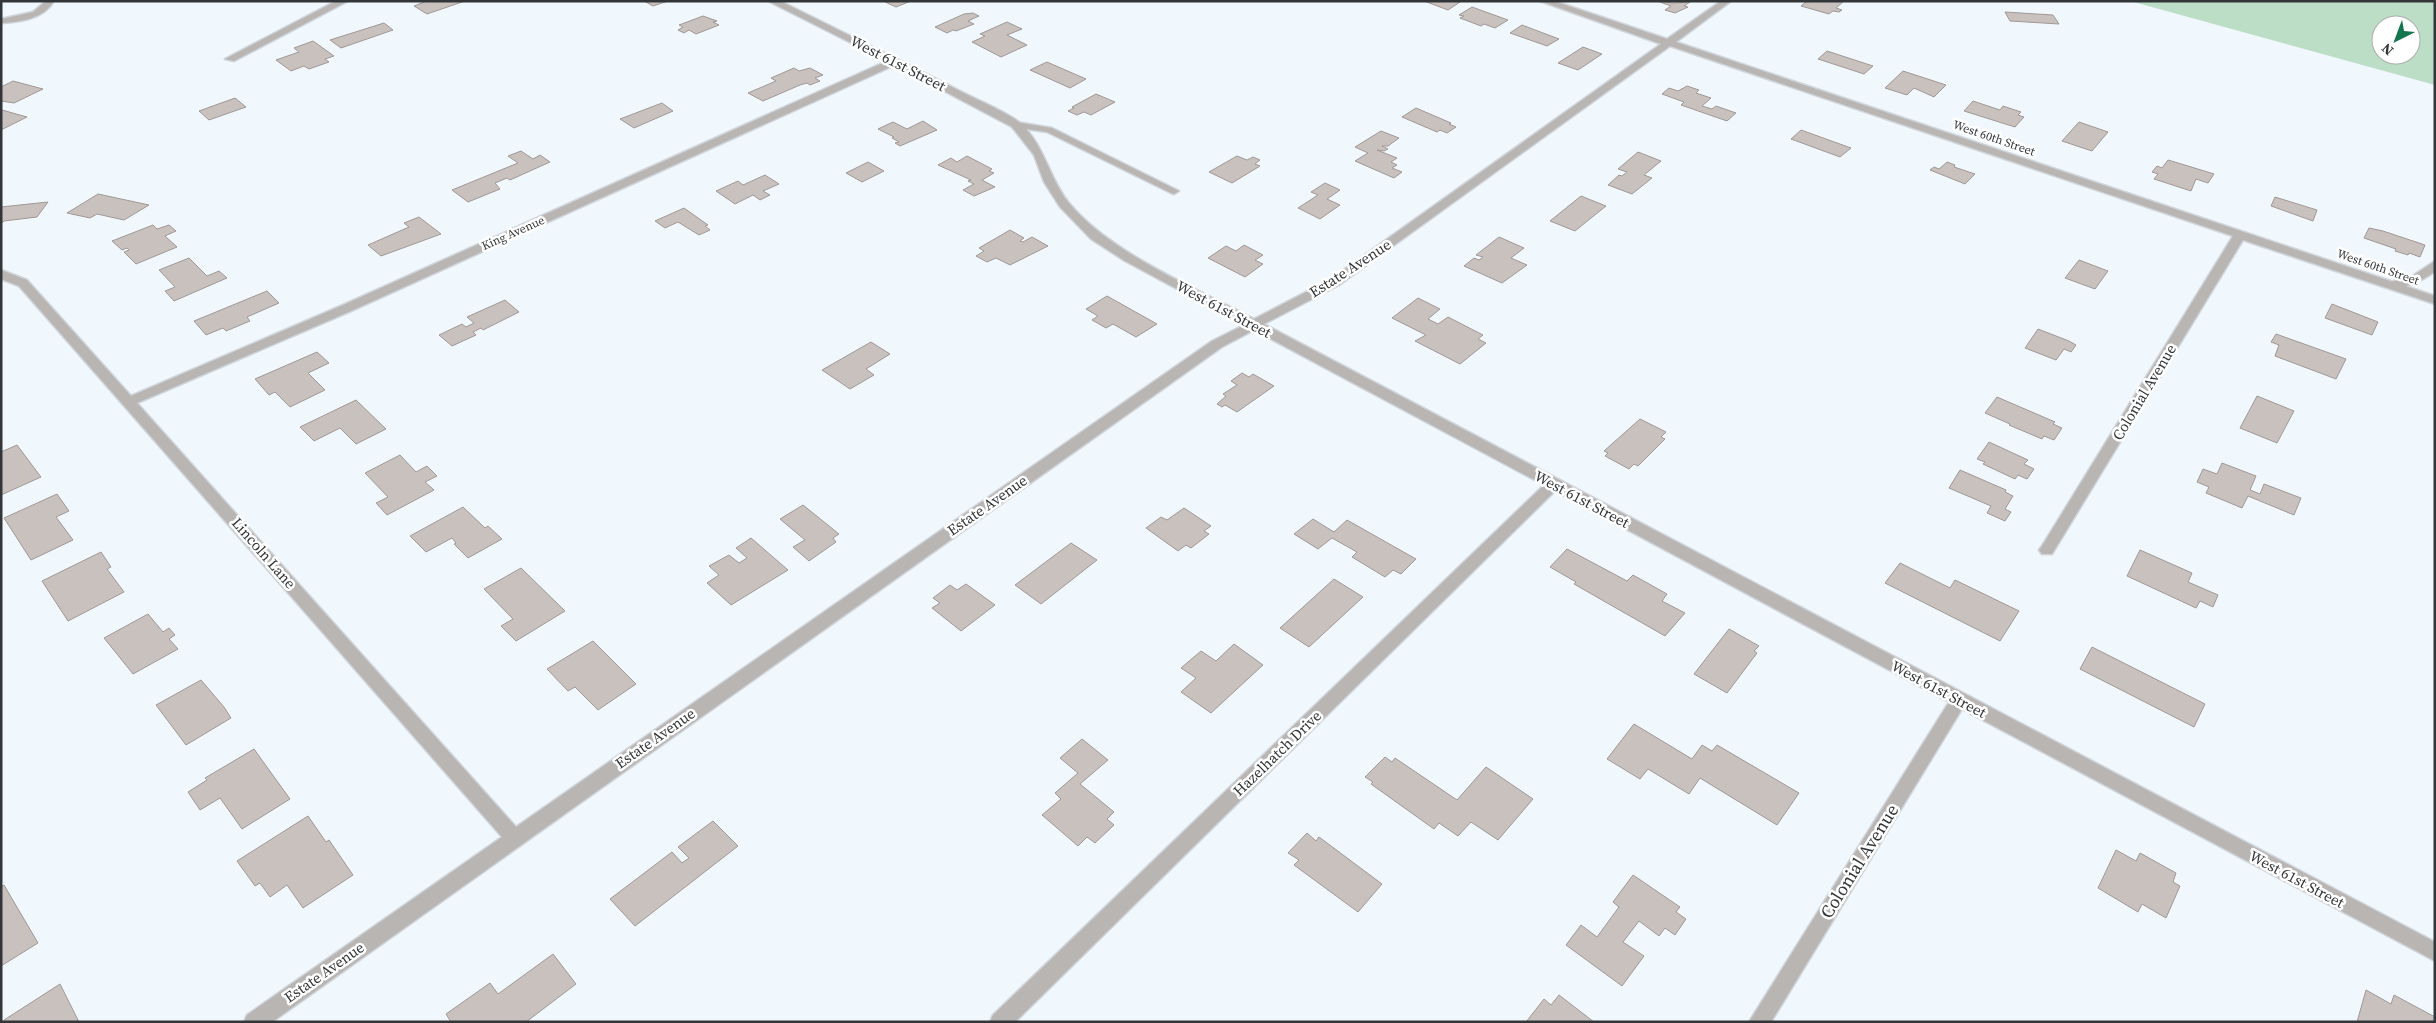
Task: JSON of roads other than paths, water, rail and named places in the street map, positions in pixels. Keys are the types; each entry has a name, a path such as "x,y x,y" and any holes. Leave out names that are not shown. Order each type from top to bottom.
{"street":[{"path":"230,59 344,1"},
{"name":"West 61st Street","path":"772,1 895,61 1016,125 1039,155 1057,195 1086,228 1129,258 2435,952"},
{"name":"West 60th Street","path":"1544,1 2435,300"},
{"name":"Estate Avenue","path":"254,1022 514,836 1217,344 1335,282 1727,1"},
{"name":"King Avenue","path":"130,401 347,308 895,61"},
{"name":"Colonial Avenue","path":"2047,550 2240,235"},
{"name":"Lincoln Lane","path":"4,275 23,283 130,401 514,836"},
{"name":"Hazelhatch Drive","path":"1000,1022 1554,484"},
{"name":"Colonial Avenue","path":"1759,1022 1959,700"}],"lane":[{"path":"1,21 17,19 40,11 50,4 50,1"},
{"path":"1016,125 1049,130 1174,191"},
{"path":"2390,285 2408,282 2421,276 2435,264"}]}
